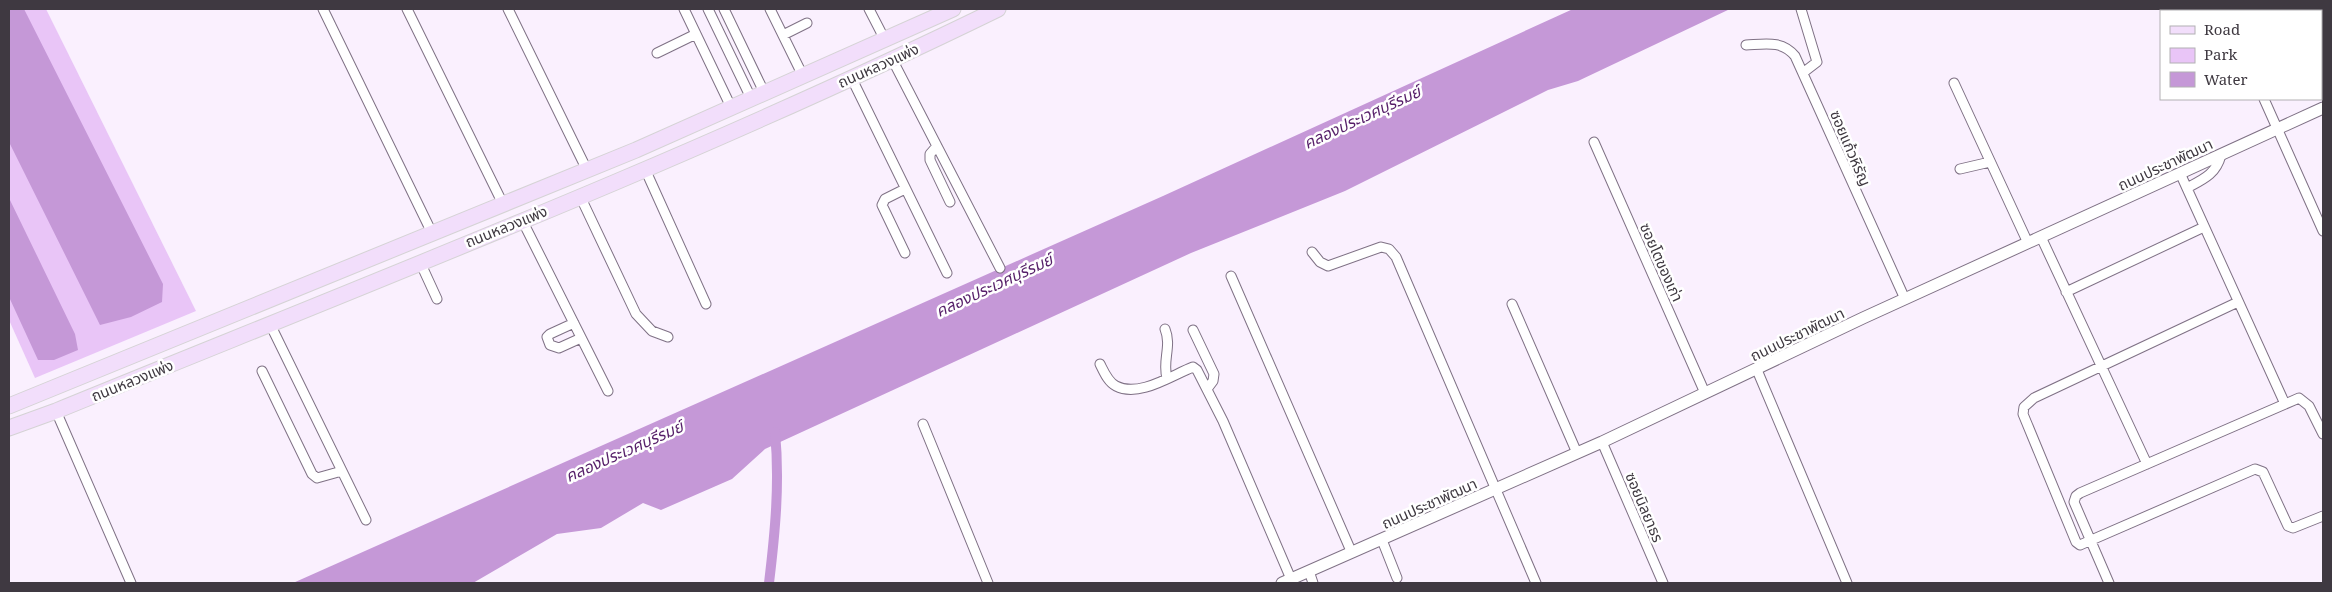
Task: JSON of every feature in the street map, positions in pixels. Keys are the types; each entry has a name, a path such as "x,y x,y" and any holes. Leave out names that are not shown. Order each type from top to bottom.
{"main road":[{"name":"ถนนหลวงแพ่ง","path":"9,406 636,150 914,28 953,9"},
{"name":"ถนนหลวงแพ่ง","path":"9,428 56,411 270,324 645,169 923,46 998,9"},
{"path":"914,28 923,46"},
{"path":"636,150 645,169"}],"street":[{"path":"323,9 432,233"},
{"path":"407,9 503,204"},
{"path":"508,9 587,170"},
{"path":"684,9 731,107"},
{"path":"708,9 720,33 758,95"},
{"path":"724,9 733,27 758,95"},
{"path":"770,9 803,76"},
{"path":"870,9 885,40"},
{"path":"1801,9 1817,62 1804,72"},
{"path":"783,35 807,23"},
{"path":"720,33 733,27"},
{"path":"658,53 696,34"},
{"name":"ซอยแก้วหิรัญ","path":"1746,46 1772,44 1787,47 1795,56 1804,72 1853,188 1905,299"},
{"path":"892,59 1000,268"},
{"path":"851,77 947,273"},
{"path":"1954,83 2028,243"},
{"path":"2264,100 2323,231"},
{"name":"ถนนประชาพัฒนา","path":"1291,581 1352,551 1382,540 1602,442 1905,299 2323,108"},
{"name":"ซอยโตของเก่า","path":"1594,142 1705,393"},
{"path":"937,146 930,154 930,160 950,202"},
{"path":"2187,188 2210,176 2215,170 2221,154"},
{"path":"1960,169 1990,162"},
{"path":"645,169 706,304"},
{"path":"2180,173 2285,404"},
{"path":"905,253 882,206 884,200 906,189"},
{"path":"580,196 636,314 652,330 668,337"},
{"path":"522,220 608,391"},
{"path":"2066,292 2204,227"},
{"path":"2041,237 2147,464"},
{"path":"1312,252 1320,262 1328,266 1381,247 1389,249 1396,257 1536,583"},
{"path":"420,262 437,299"},
{"path":"1231,276 1352,551"},
{"path":"2238,302 2034,398 2024,407 2023,414 2076,542 2080,545 2091,542 2255,469 2263,472 2288,526 2293,528 2323,516"},
{"path":"1512,304 1577,453"},
{"path":"574,323 550,334 548,338 550,345 559,348 581,338"},
{"path":"270,324 366,520"},
{"path":"1165,329 1169,338 1164,362 1167,378"},
{"path":"1193,330 1214,374 1213,382 1207,388"},
{"path":"1100,364 1108,380 1116,386 1124,388 1146,387 1193,367 1198,370 1291,581"},
{"path":"1757,370 1847,583"},
{"path":"262,371 312,474 317,478 342,472"},
{"path":"2109,583 2074,502 2076,496 2299,398 2304,400 2323,434"},
{"path":"56,411 131,583"},
{"path":"923,424 988,583"},
{"name":"ซอยนิลยาธร","path":"1602,442 1663,583"},
{"path":"1382,540 1397,578"},
{"path":"1309,571 1313,583"}],"green space":[{"path":"9,9 46,9 196,311 35,378 9,320"}],"water":[{"path":"9,9 24,9 163,284 162,302 131,317 100,325 9,142"},
{"name":"คลองประเวศบุรีรมย์","path":"1573,9 1730,9 1578,81 1548,90 1345,191 1191,253 765,449 732,479 661,510 643,503 601,528 557,534 473,583 293,583 1163,196"},
{"path":"9,198 75,334 78,350 54,360 38,360 9,297"}],"waterway":[{"path":"769,583 777,489 775,432"}]}
